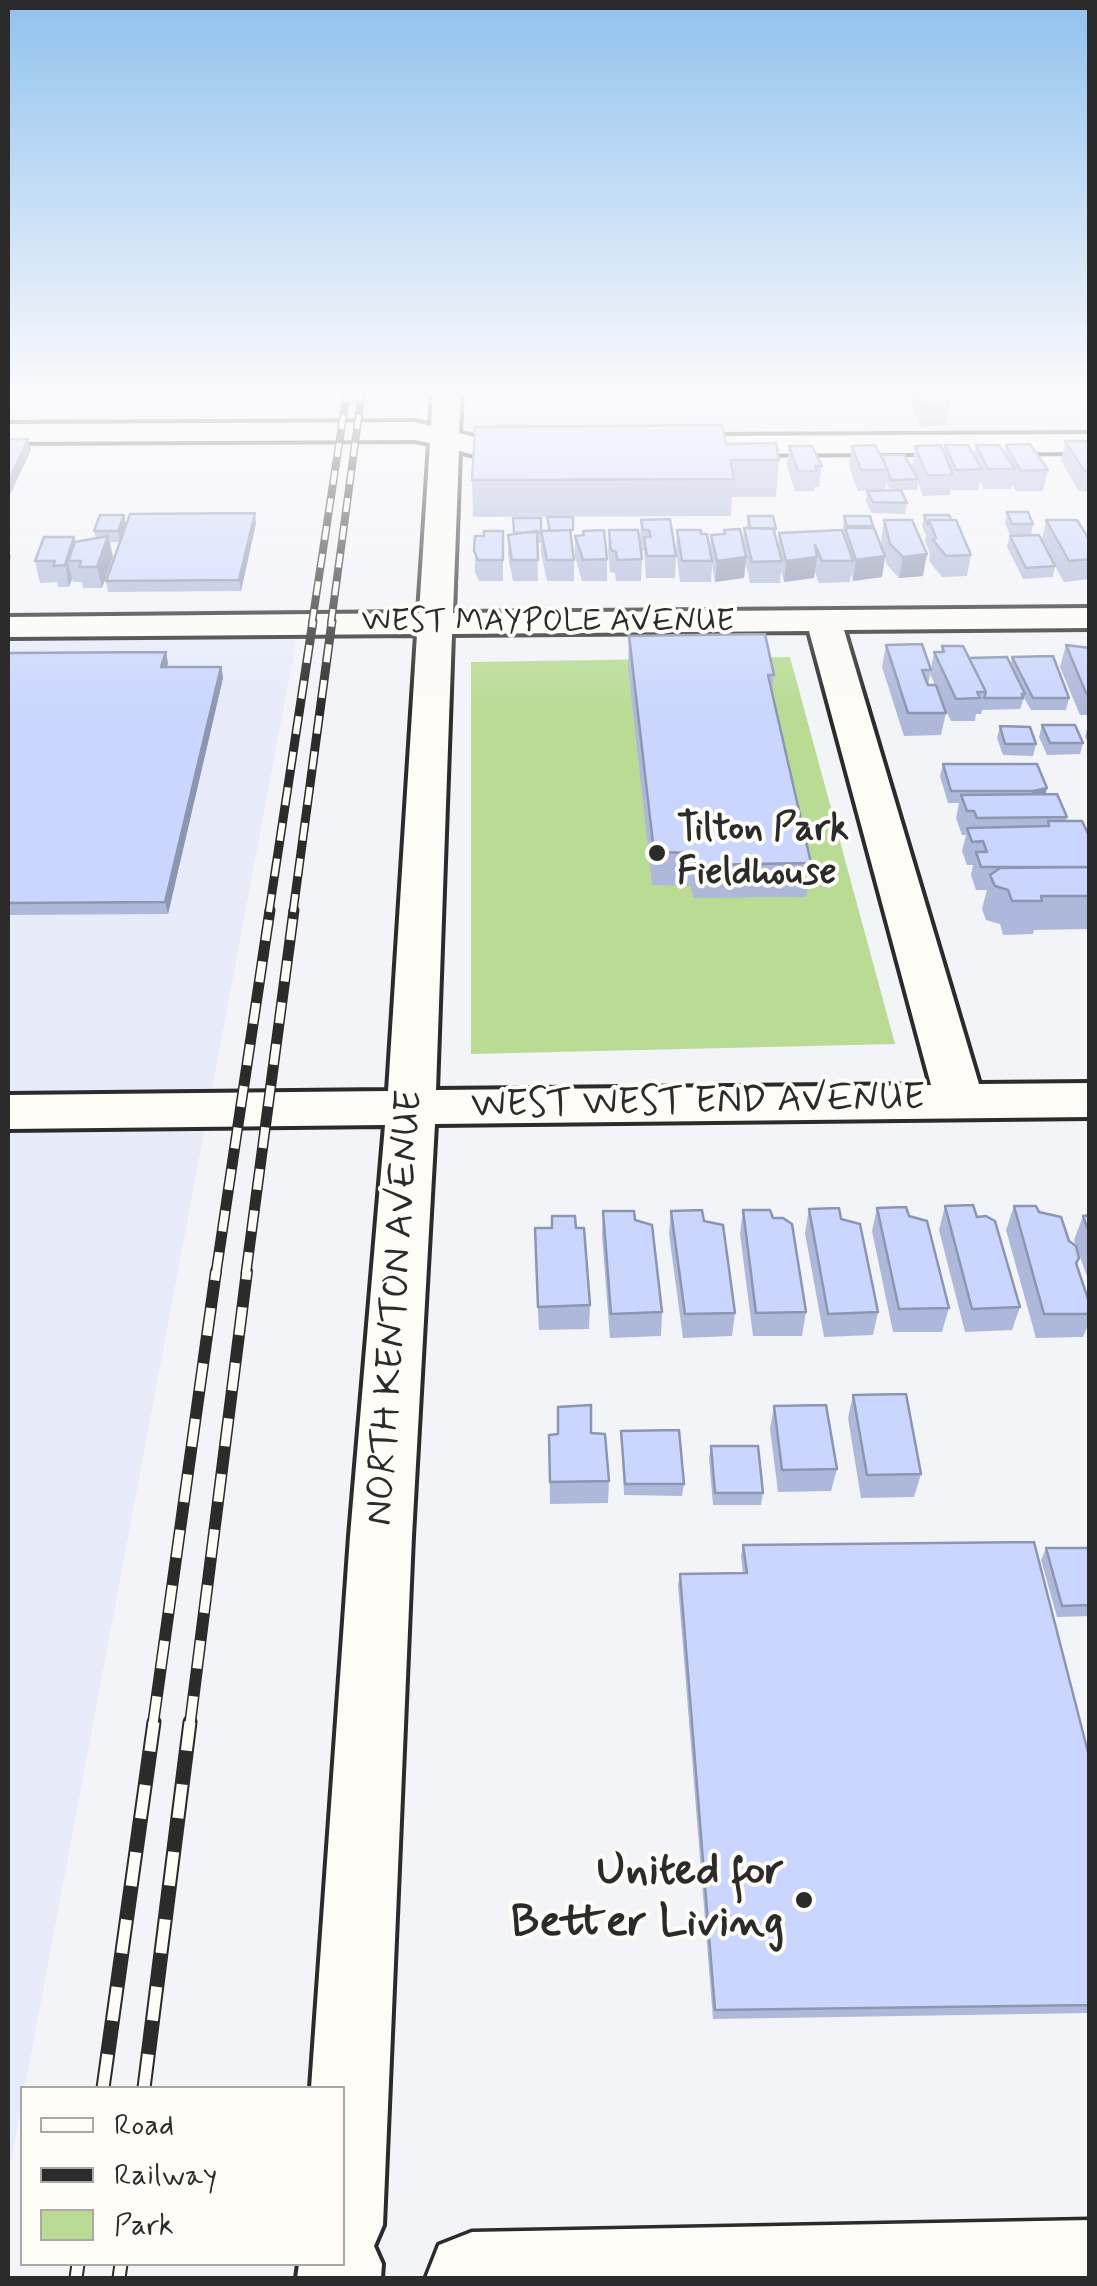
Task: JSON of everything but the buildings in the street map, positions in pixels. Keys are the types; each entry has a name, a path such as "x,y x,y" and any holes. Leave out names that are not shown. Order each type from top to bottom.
{"street":[{"name":"NORTH KENTON AVENUE","path":"345,2173 380,1556 411,1107 436,624 453,498"},
{"name":"WEST MAYPOLE AVENUE","path":"8,627 1090,618"},
{"path":"824,621 960,1101"},
{"name":"WEST WEST END AVENUE","path":"8,1112 1090,1100"},
{"path":"472,2278 1090,2266"}],"shaded area":[{"path":"302,609 25,2086 20,2086 20,2113 11,2161 8,2161 8,613"}],"green space":[{"name":"Tilton Park Fieldhouse","path":"790,657 895,1044 471,1054 471,662"}],"railway":[{"path":"312,623 331,498"},
{"path":"331,623 348,498"},
{"path":"269,912 313,621"},
{"path":"293,912 332,621"},
{"path":"216,1273 270,910"},
{"path":"246,1273 294,910"},
{"path":"153,1724 216,1271"},
{"path":"190,1724 247,1271"},
{"path":"103,2086 154,1722"},
{"path":"144,2086 190,1722"},
{"path":"76,2278 78,2266"},
{"path":"119,2278 121,2266"}],"place":[{"name":"Tilton Park Fieldhouse","path":"657,853"},
{"name":"United for Better Living","path":"804,1900"}]}
